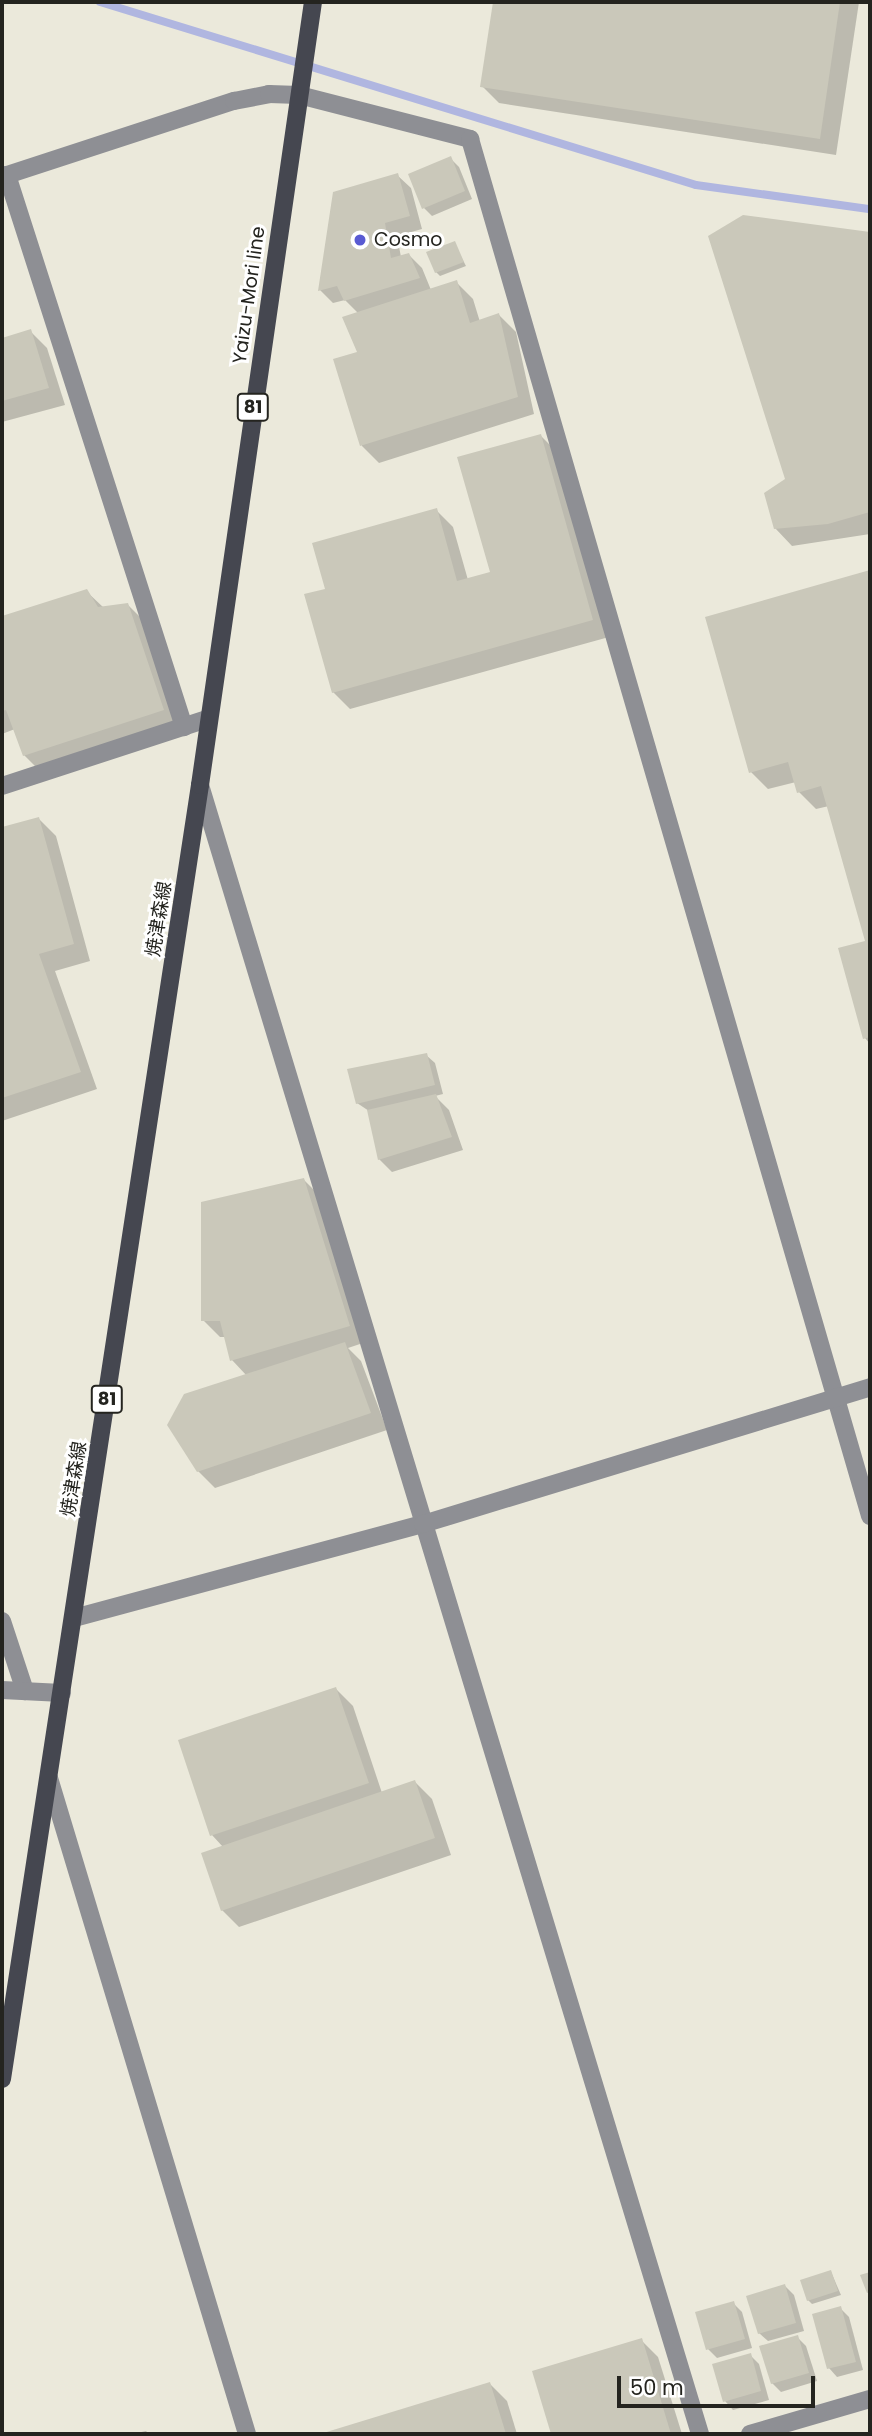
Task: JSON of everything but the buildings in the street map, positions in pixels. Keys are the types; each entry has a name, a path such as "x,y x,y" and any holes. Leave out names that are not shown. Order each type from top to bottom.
{"main road":[{"name":"Yaizu-Mori line","path":"207,719 313,2"},
{"name":"焼津森線","path":"2,2079 200,785 207,719"}],"street":[{"path":"184,727 4,176 234,101 269,94 299,96 470,139 870,1516"},
{"path":"2,786 207,719"},
{"path":"200,785 700,2434"},
{"path":"74,1618 423,1524 870,1387"},
{"path":"2,1621 25,1691"},
{"path":"2,1690 62,1693"},
{"path":"48,1778 247,2434"},
{"path":"750,2434 870,2399"}],"waterway":[{"path":"100,2 696,185 870,209"}],"place":[{"name":"Cosmo","path":"360,240"}]}
